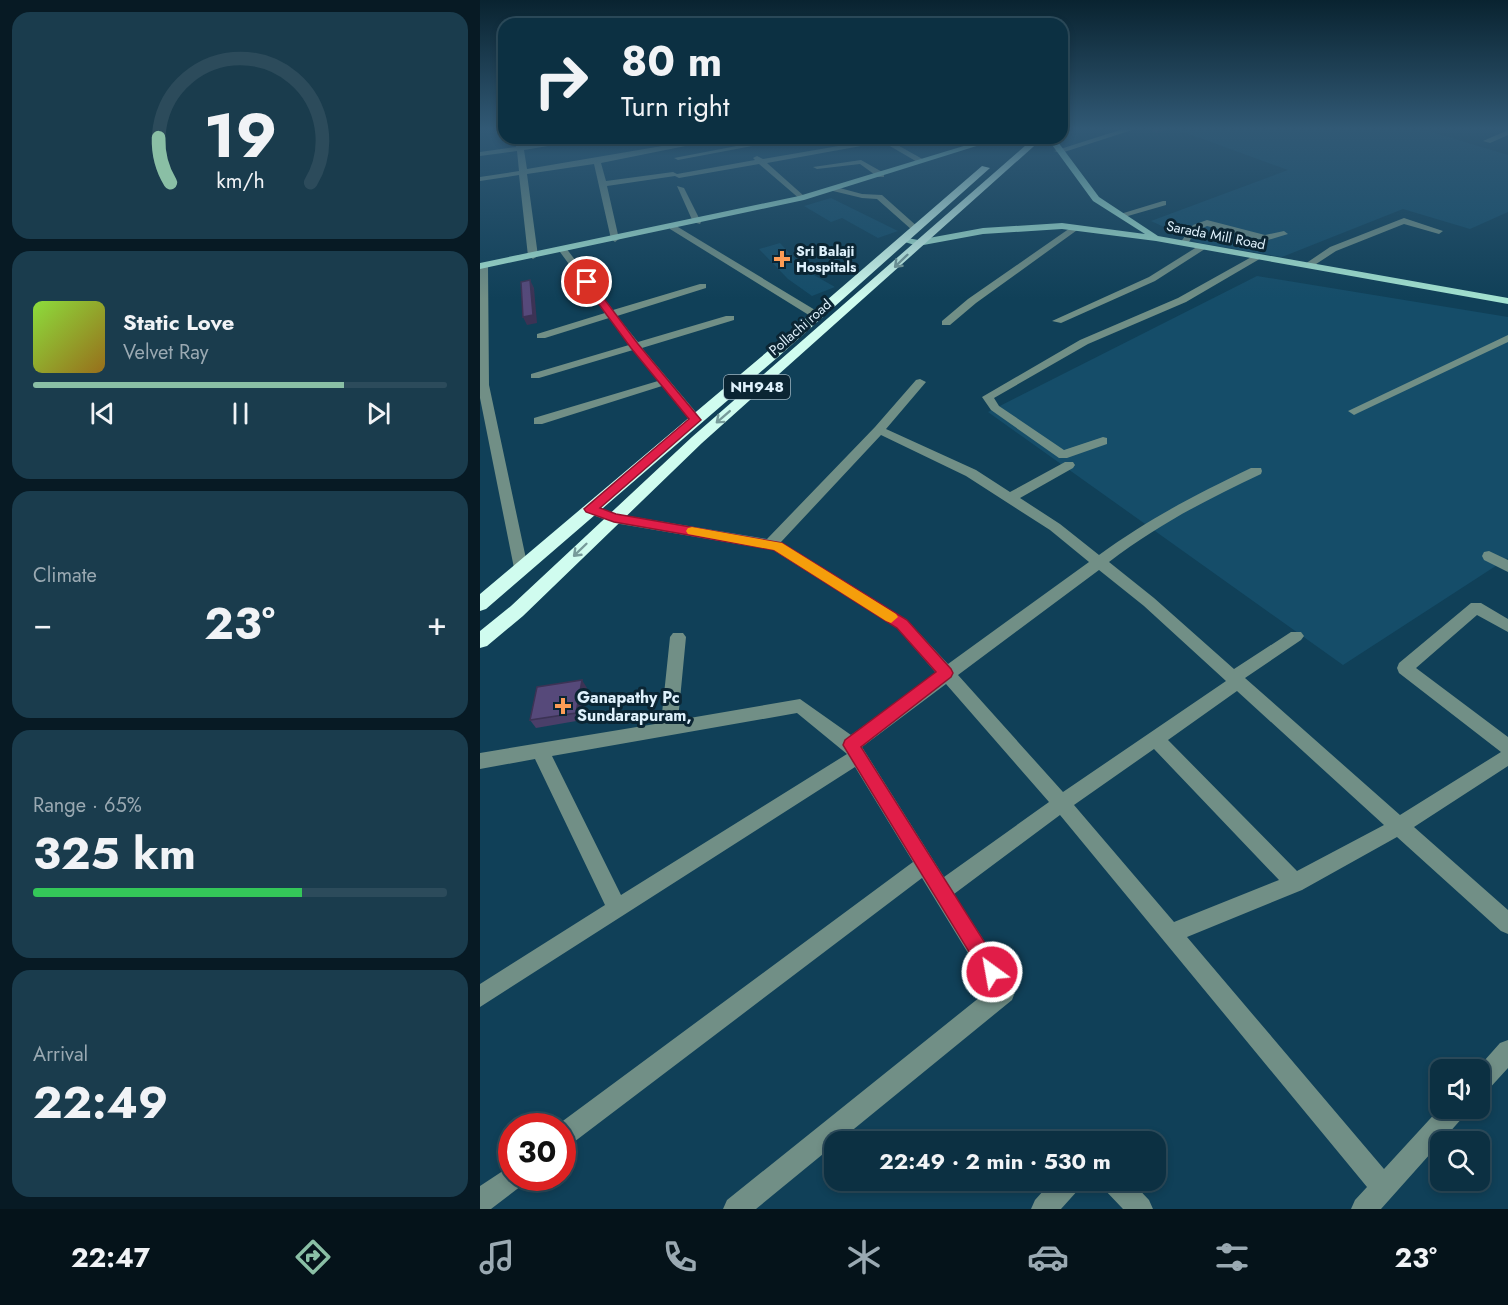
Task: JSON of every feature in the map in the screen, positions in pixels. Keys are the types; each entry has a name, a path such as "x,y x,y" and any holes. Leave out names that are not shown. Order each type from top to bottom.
{"highway":[{"name":"NH948","path":"480,604 965,185"},
{"name":"Pollachi road","path":"480,641 517,611 697,440 984,185"}],"main road":[{"path":"482,266 697,222 848,185"},
{"path":"1086,185 1096,198 1156,238"},
{"name":"Sarada Mill Road","path":"918,243 983,231 1062,226 1156,238 1508,301"},
{"path":"902,240 918,243"}],"street":[{"path":"525,185 533,256"},
{"path":"603,185 615,239"},
{"path":"787,185 801,198"},
{"path":"680,188 697,222"},
{"path":"836,189 862,196 879,197 915,228"},
{"path":"1121,215 1163,203"},
{"path":"1306,266 1333,249 1404,221 1439,231"},
{"path":"1184,243 1200,224 1265,238 1284,234"},
{"path":"673,227 816,315"},
{"path":"946,323 972,301 1076,228"},
{"path":"1057,321 1152,279 1203,247"},
{"path":"563,250 635,346 696,420"},
{"path":"1103,441 1063,454 995,408 988,397 1084,342 1182,300 1258,257"},
{"path":"482,266 483,385 521,568"},
{"path":"541,336 703,286"},
{"path":"536,376 730,318"},
{"path":"1354,411 1508,338"},
{"path":"538,420 665,382"},
{"path":"771,544 921,382"},
{"path":"879,430 971,473 1055,527 1149,602 1508,924"},
{"path":"1010,498 1069,465"},
{"path":"480,996 617,909 854,751 946,673 1141,531 1181,507 1256,471"},
{"path":"590,509 614,518 771,544 902,624 1061,804 1170,934 1382,1199"},
{"path":"1489,556 1508,567"},
{"path":"1508,626 1476,607 1405,668 1508,747"},
{"path":"942,891 1296,636"},
{"path":"669,728 678,637"},
{"path":"480,761 800,706 854,751 1004,992 736,1209"},
{"path":"1156,739 1295,883"},
{"path":"540,751 617,909"},
{"path":"1170,934 1295,883 1399,826 1508,757"},
{"path":"576,1126 925,864"},
{"path":"1490,1071 1508,1051"},
{"path":"1364,1209 1382,1199 1447,1119"},
{"path":"480,1202 498,1188"},
{"path":"1044,1209 1060,1191"},
{"path":"1123,1191 1140,1209"}],"shaded area":[{"path":"1247,185 1508,185 1508,212 1470,229 1403,209 1282,257 1199,243 1151,221"},
{"path":"831,198 898,231 878,238 842,218 831,222 804,206"},
{"name":"Sri Balaji Hospitals","path":"780,243 805,270 835,287 812,296 788,279 759,249"},
{"path":"1257,276 1508,317 1508,558 1343,665 988,412"}],"building":[{"path":"530,280 533,315 523,317 521,282"},
{"path":"582,680 576,713 530,720 537,687"}],"slow traffic":[{"path":"692,531 777,546 891,617"}],"place":[{"name":"Sri Balaji Hospitals","path":"782,259"},
{"name":"Ganapathy Pc Sundarapuram,","path":"563,706"}],"route":[{"path":"587,282 635,346 696,420 590,509 614,518 777,546 902,624 946,673 851,745 992,972"}]}
